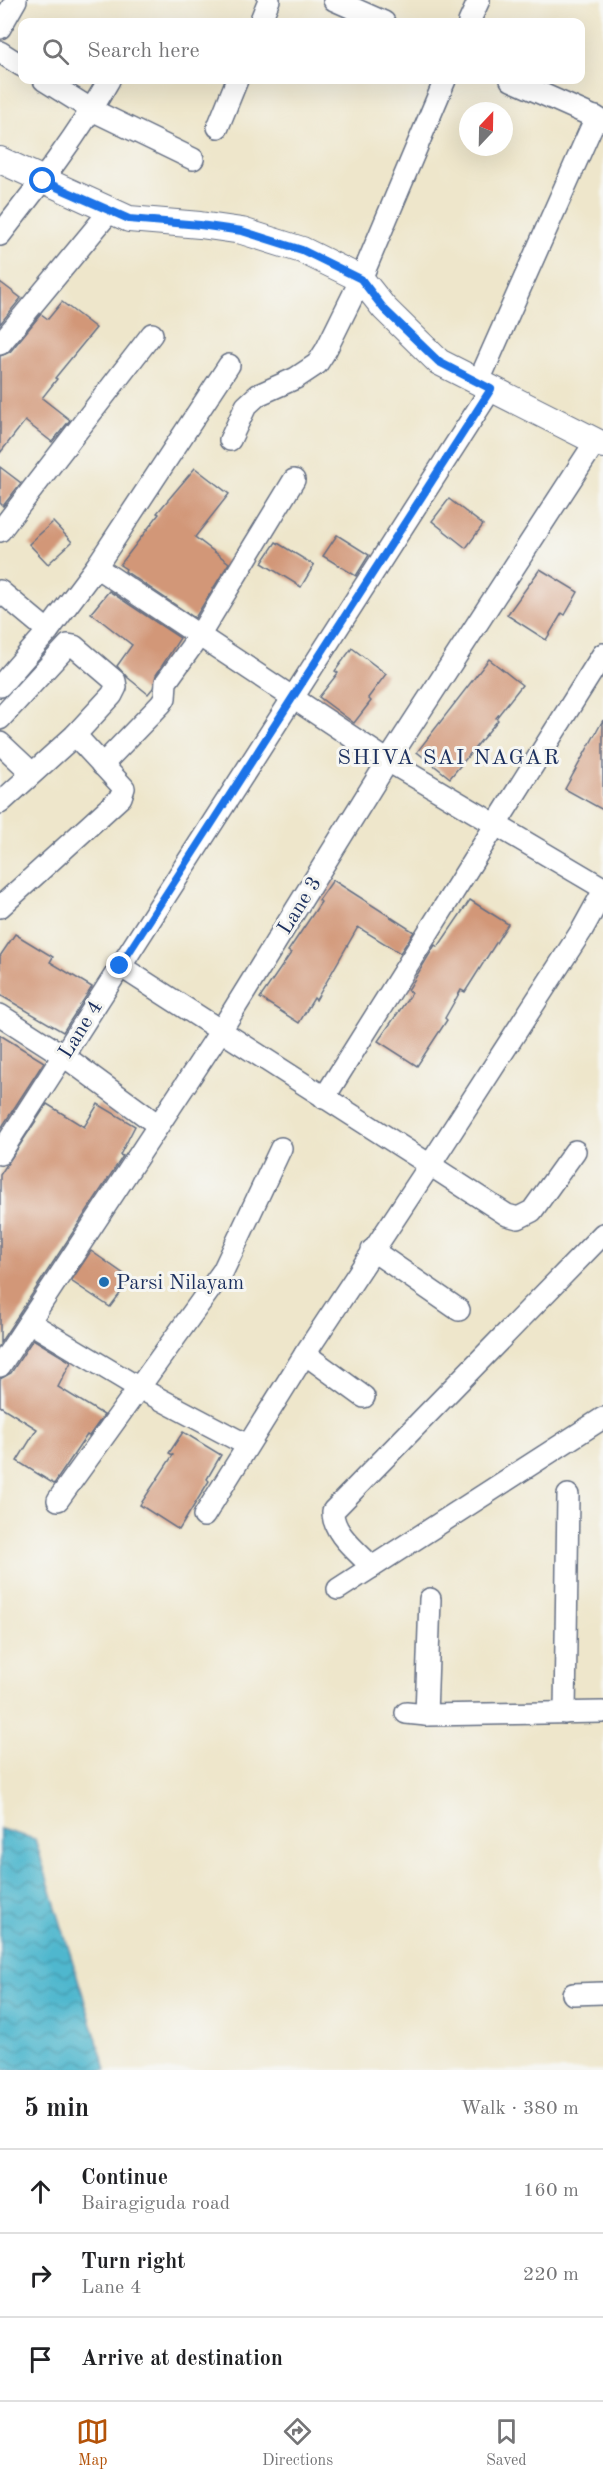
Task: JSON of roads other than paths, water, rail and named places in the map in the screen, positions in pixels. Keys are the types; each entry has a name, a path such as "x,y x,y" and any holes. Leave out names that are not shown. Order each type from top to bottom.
{"street":[{"path":"0,28 16,0"},
{"path":"262,18 269,0"},
{"path":"334,0 375,18"},
{"path":"471,18 479,0"},
{"path":"0,52 18,63"},
{"path":"50,84 92,110 193,159"},
{"path":"0,235 43,181 92,110 107,84"},
{"path":"218,127 235,84"},
{"path":"230,440 246,406 258,395 296,378 317,364 361,279 443,84"},
{"path":"520,84 599,119"},
{"name":"Lane 4","path":"0,1154 293,698 485,386 599,119"},
{"path":"0,160 129,219 242,231 302,250 361,279 384,309 439,362 600,443"},
{"path":"0,344 110,211"},
{"path":"0,531 152,334"},
{"path":"0,686 48,631 96,567 228,365"},
{"name":"Lane 3","path":"0,1366 220,1032 388,761 600,443"},
{"path":"102,765 161,704 165,698 166,682 199,636 294,480"},
{"path":"96,567 388,761 603,890 582,930 304,1354 204,1516"},
{"path":"0,591 48,631"},
{"path":"0,719 68,645 74,646 115,681 116,687 112,695 75,735 0,803"},
{"path":"324,1098 603,654"},
{"path":"0,907 121,797 124,788 75,735"},
{"path":"0,743 32,773"},
{"path":"120,966 507,1215 518,1218 532,1211 574,1151"},
{"path":"0,1015 64,1056 158,1125"},
{"path":"58,1500 222,1271 280,1148"},
{"path":"372,1567 339,1532 333,1522 333,1511 603,1234"},
{"path":"372,1250 459,1310"},
{"path":"29,1322 139,1388 247,1445"},
{"path":"304,1354 364,1397"},
{"path":"338,1589 603,1418"},
{"path":"565,1713 568,1495"},
{"path":"430,1599 416,1714 603,1713"},
{"path":"573,1994 603,1993"}],"water":[{"path":"0,1829 35,1839 106,2070 0,2070"}],"place":[{"name":"Parsi Nilayam","path":"104,1282"}],"district":[{"name":"SHIVA SAI NAGAR","path":"449,756"}]}
